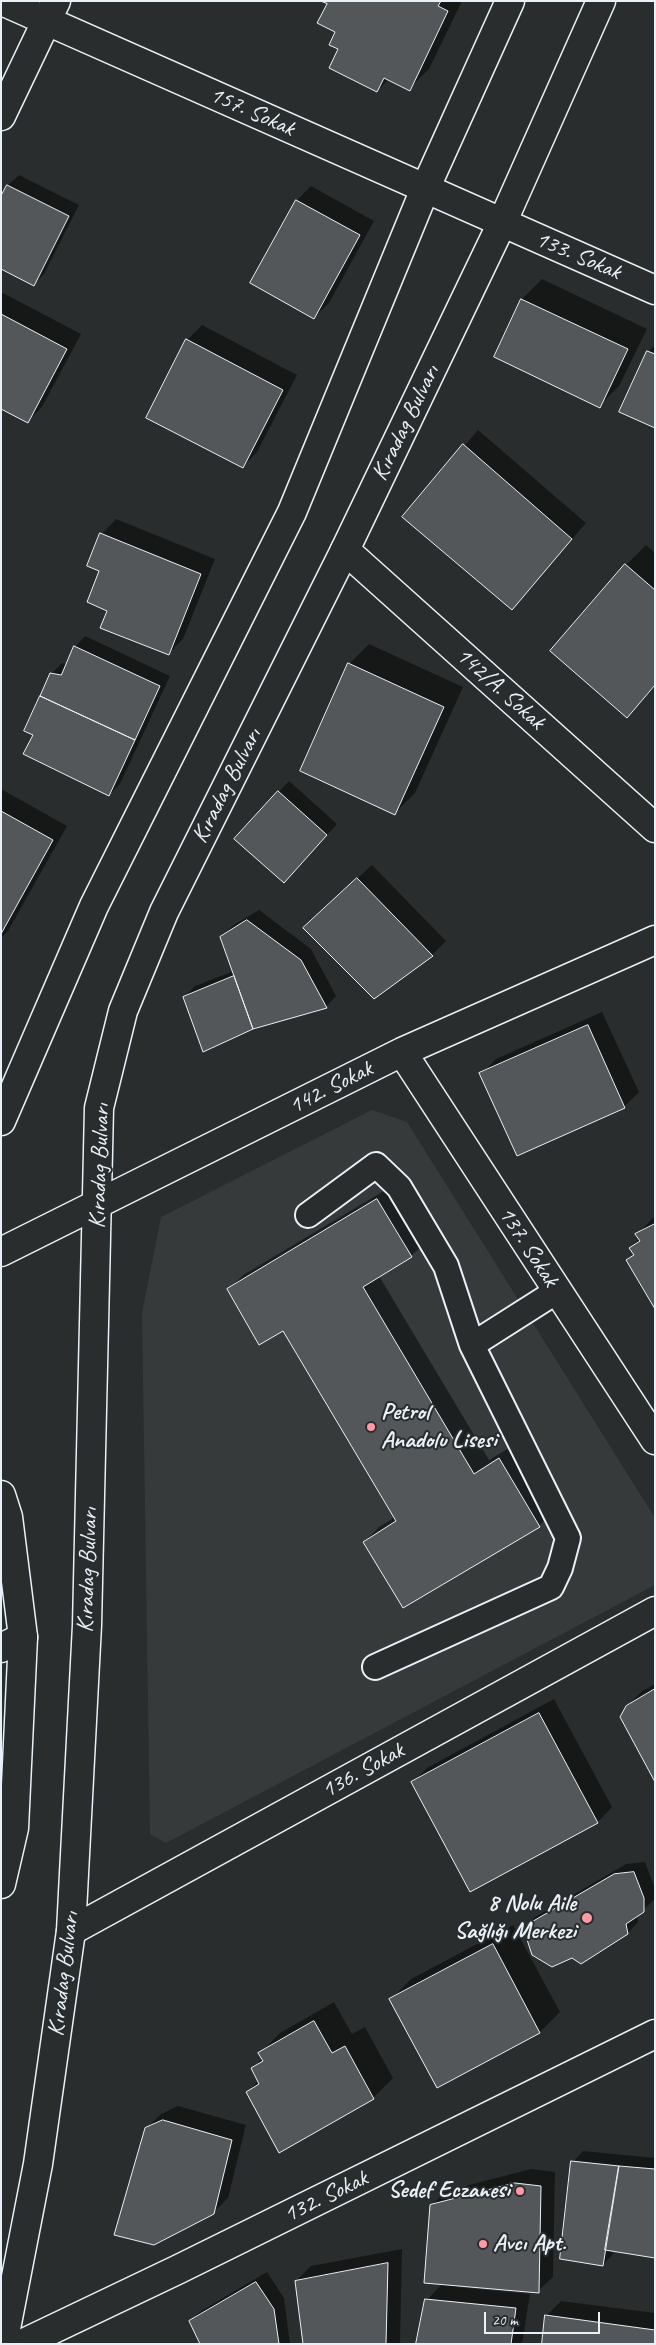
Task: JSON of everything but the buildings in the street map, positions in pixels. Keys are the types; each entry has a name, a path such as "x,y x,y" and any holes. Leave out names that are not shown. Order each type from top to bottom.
{"main road":[{"name":"157. Sokak","path":"2,1 51,11 425,189 502,223"},
{"path":"1,1121 94,906 292,512 425,189 510,1"},
{"name":"Kıradag Bulvarı","path":"3,2344 38,2164 72,1931 87,1625 99,1108 122,1011 164,912 345,550 502,223 601,1"},
{"path":"1,116 51,11"},
{"name":"133. Sokak","path":"502,223 655,290"},
{"name":"142/A. Sokak","path":"345,550 655,828"},
{"name":"142. Sokak","path":"7,1250 402,1052 655,940"},
{"name":"137. Sokak","path":"402,1052 655,1440"},
{"path":"1,1495 8,1518 12,1642 14,1828 1,1884"},
{"name":"136. Sokak","path":"72,1931 655,1611"},
{"name":"132. Sokak","path":"22,2344 188,2265 655,2034"}],"lane":[{"path":"308,1216 376,1165 399,1187 446,1266 472,1345 568,1538 560,1568 551,1587 375,1667"},
{"path":"472,1345 557,1291"}],"shaded area":[{"name":"Petrol Anadolu Lisesi","path":"372,1110 407,1122 655,1518 655,1585 166,1843 150,1834 142,1313 161,1217"}],"place":[{"name":"Petrol Anadolu Lisesi","path":"371,1427"},
{"name":"8 Nolu Aile Sağlığı Merkezi","path":"587,1918"},
{"name":"Sedef Eczanesi","path":"520,2191"},
{"name":"Avcı Apt.","path":"483,2244"}]}
